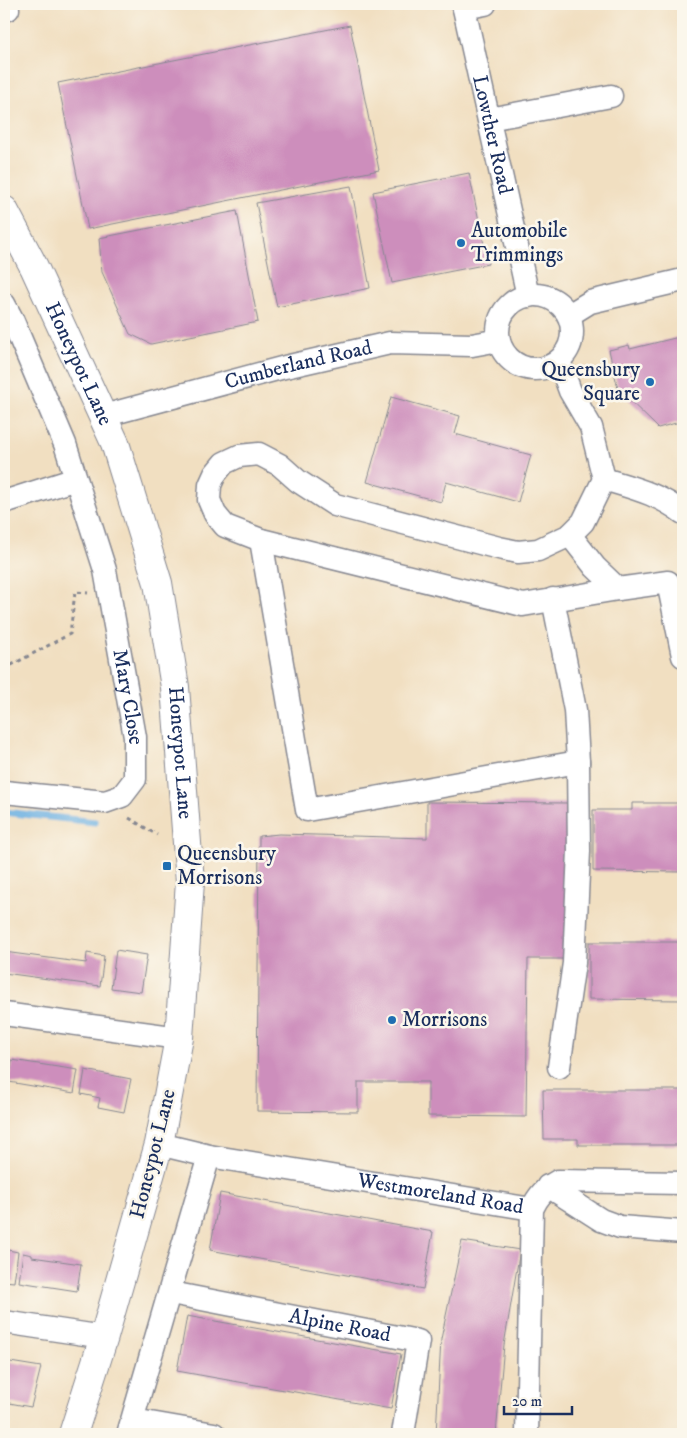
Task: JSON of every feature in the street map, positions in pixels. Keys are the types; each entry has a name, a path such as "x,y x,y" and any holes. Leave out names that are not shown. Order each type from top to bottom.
{"main road":[{"name":"Honeypot Lane","path":"4,210 34,267 115,443 158,583 175,688 190,882 179,1038 159,1144 104,1337 73,1434"}],"street":[{"name":"Lowther Road","path":"471,5 489,119 528,296"},
{"path":"489,119 611,96"},
{"path":"569,315 590,302 683,280"},
{"path":"528,296 547,297 563,307 569,315 572,327 572,340 567,351 559,361 548,367 536,370 523,368 512,361 504,351 499,340 498,328 501,317 508,307 517,300 528,296"},
{"name":"Mary Close","path":"4,304 65,444 105,570 135,737 135,779 122,796 105,802 4,792"},
{"name":"Cumberland Road","path":"103,416 285,367 390,343 472,345 499,340"},
{"path":"559,361 570,391 591,427 604,479 583,522 570,535 538,550 518,552 499,548 335,505 298,482 280,465 259,454 239,456 224,463 210,485 209,500 214,514 224,526 261,540 523,605 668,582 683,656"},
{"path":"4,502 76,479"},
{"path":"604,479 649,492 683,513"},
{"path":"570,535 595,568 618,589"},
{"path":"261,540 307,810 578,762"},
{"path":"553,600 575,710 578,762 579,851 574,964 559,1067"},
{"path":"4,1014 179,1038"},
{"name":"Westmoreland Road","path":"159,1144 210,1156 532,1209 527,1434"},
{"path":"210,1156 131,1427 214,1434"},
{"path":"532,1209 538,1196 548,1186 558,1181 683,1183"},
{"path":"548,1186 601,1220 620,1227 683,1232"},
{"name":"Alpine Road","path":"170,1293 418,1341 403,1434"},
{"path":"4,1322 104,1337"}],"path":[{"path":"4,669 70,634 75,592 110,593"}],"building":[{"path":"350,25 379,170 88,229 58,83"},
{"path":"469,173 488,264 392,283 373,192"},
{"path":"351,186 370,288 277,307 256,203"},
{"path":"237,211 258,322 151,344 130,334 102,272 99,238"},
{"name":"Queensbury Square","path":"683,336 683,421 658,428 618,389 609,350 629,345 630,349"},
{"path":"391,397 460,416 455,434 531,455 518,502 446,482 441,502 367,482"},
{"name":"Morrisons","path":"427,802 569,803 568,959 528,959 526,1117 428,1116 428,1082 358,1082 358,1112 257,1111 259,836 279,834 427,838"},
{"path":"632,803 683,803 683,872 593,871 593,810 632,810"},
{"path":"589,942 683,942 683,1145 578,1145 578,1139 544,1139 543,1090 681,1090 681,1000 589,999"},
{"path":"116,950 147,955 141,992 111,988"},
{"path":"4,952 86,963 87,953 104,956 100,986 4,973"},
{"path":"12,1060 78,1070 74,1093 9,1082"},
{"path":"85,1070 131,1079 124,1112 98,1107 100,1098 81,1094"},
{"path":"220,1193 433,1232 423,1289 210,1250"},
{"path":"462,1241 520,1250 504,1345 496,1434 436,1434 441,1339"},
{"path":"8,1250 18,1252 14,1282 4,1281 4,1256 7,1257"},
{"path":"23,1253 32,1255 32,1257 81,1264 77,1291 19,1282"},
{"path":"187,1316 401,1354 391,1409 177,1371"},
{"path":"4,1361 41,1367 31,1407 4,1402 7,1387 4,1387"}],"waterway":[{"path":"4,812 95,822"}],"place":[{"name":"Automobile Trimmings","path":"461,243"},
{"name":"Queensbury Square","path":"650,382"},
{"name":"Queensbury Morrisons","path":"167,866"},
{"name":"Morrisons","path":"392,1020"}]}
